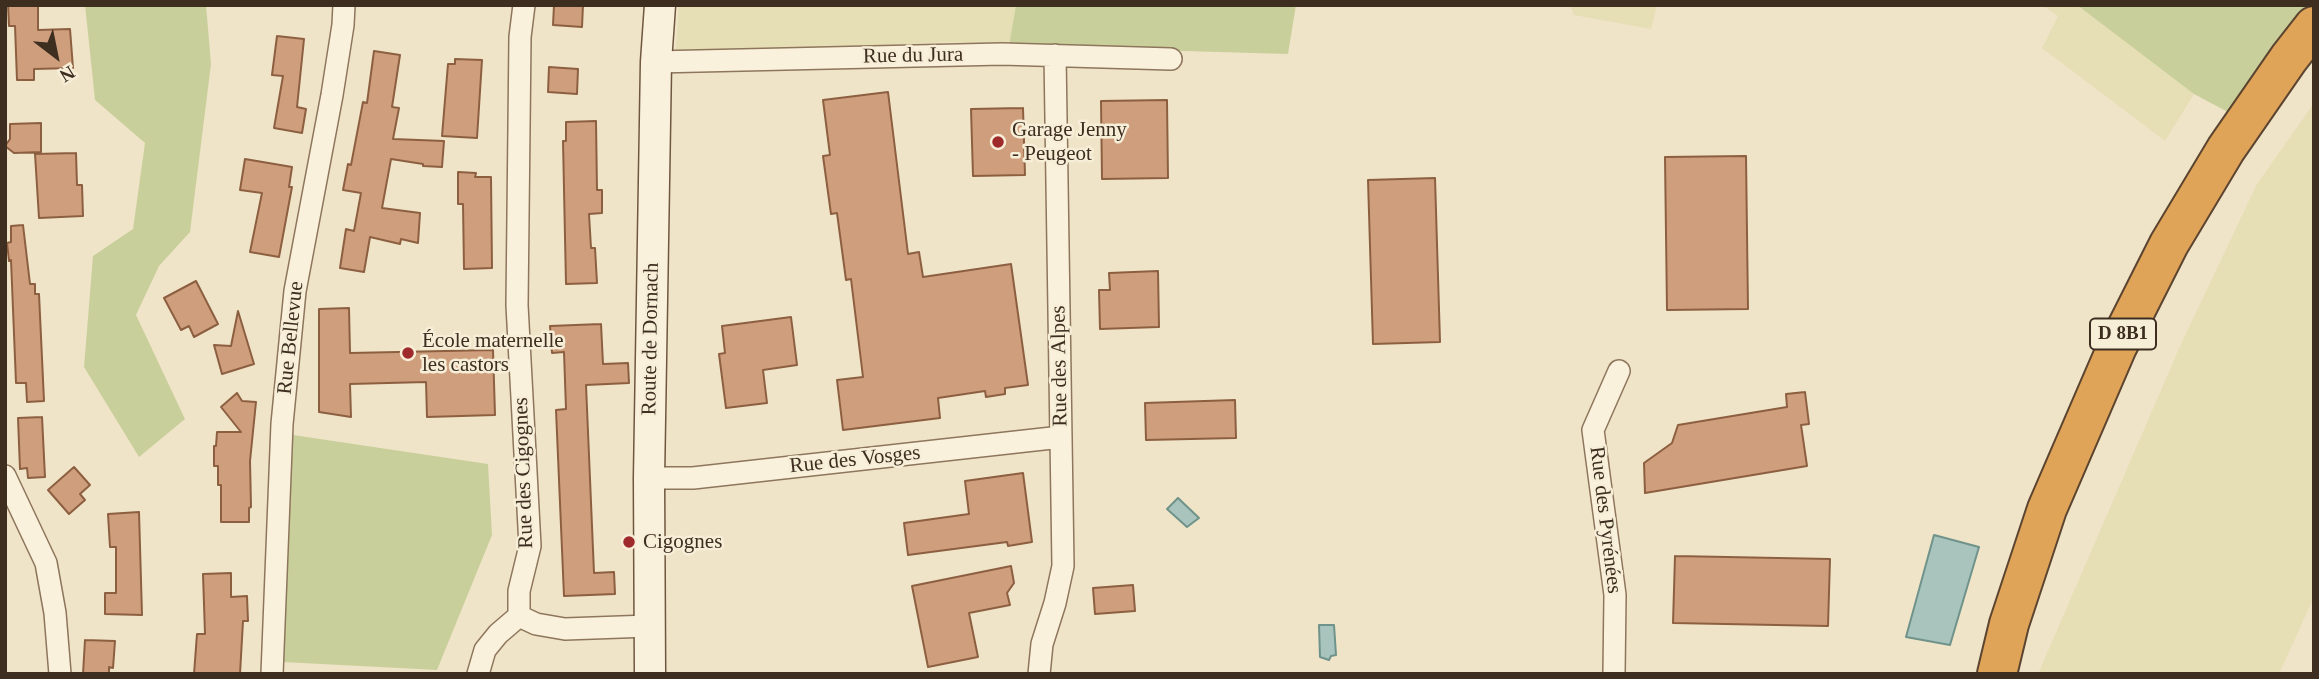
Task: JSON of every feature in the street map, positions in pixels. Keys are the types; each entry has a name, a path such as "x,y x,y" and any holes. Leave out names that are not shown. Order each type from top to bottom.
{"highway":[{"name":"D 8B1","path":"1997,674 2009,624 2047,509 2117,347 2169,244 2226,149 2288,58 2314,26"}],"main road":[{"name":"Route de Dornach","path":"650,674 649,478 656,62 660,5"}],"street":[{"name":"Rue Bellevue","path":"272,674 282,424 295,291 332,95 344,5"},
{"name":"Rue des Cigognes","path":"519,616 519,591 530,546 517,305 520,37 524,5"},
{"name":"Rue du Jura","path":"656,62 1055,55 1171,59"},
{"name":"Rue des Alpes","path":"1039,674 1042,644 1063,566 1055,55"},
{"name":"Rue des Pyrénées","path":"1614,674 1615,595 1594,430 1619,371"},
{"name":"Rue des Vosges","path":"649,478 693,478 1061,437"},
{"path":"5,476 46,563 55,613 60,674"},
{"path":"478,674 485,650 498,634 519,616 536,624 565,629 649,626"}],"shaded area":[{"path":"679,5 1016,5 1009,46 950,42 675,56"},
{"path":"1570,5 1657,5 1651,29 1574,15"},
{"path":"2042,5 2077,5 2194,94 2165,141 2042,48 2058,16"},
{"path":"2314,103 2314,597 2279,674 2038,674 2181,344 2257,184"}],"green space":[{"path":"85,5 206,5 211,64 190,232 159,266 136,315 185,419 139,457 84,367 93,256 133,229 145,143 95,100"},
{"path":"1016,5 1296,5 1288,54 1009,46"},
{"path":"2077,5 2314,5 2314,50 2258,128 2194,94"},
{"path":"293,435 488,464 492,535 437,670 282,662"}],"water":[{"path":"1178,498 1199,518 1187,527 1167,509"},
{"path":"1934,535 1979,547 1950,645 1906,637"},
{"path":"1319,625 1334,625 1336,655 1329,660 1320,657"}],"building":[{"path":"8,5 38,5 38,30 70,29 73,68 34,69 34,80 17,80 15,26 9,26"},
{"path":"554,5 583,5 582,27 553,25"},
{"path":"277,36 304,39 297,107 306,109 302,133 274,128 283,76 272,75"},
{"path":"374,51 400,55 392,107 399,108 393,139 444,141 442,167 391,159 382,208 420,213 418,243 401,239 400,244 370,237 364,272 340,268 346,229 354,231 361,193 343,190 348,164 351,165 363,102 367,103"},
{"path":"455,59 482,60 477,138 442,136 448,64 455,64"},
{"path":"549,67 578,69 577,94 548,92"},
{"path":"888,92 908,254 919,252 923,277 1011,264 1028,385 1005,388 1005,394 986,397 985,391 938,398 940,418 843,430 837,380 863,377 851,279 846,280 837,213 831,214 823,156 830,155 823,100"},
{"path":"1167,100 1168,178 1102,179 1101,101"},
{"name":"Garage Jenny - Peugeot","path":"1023,108 1025,175 973,176 971,109"},
{"path":"596,121 597,190 602,190 602,213 589,214 597,283 566,284 563,141 566,141 566,122"},
{"path":"41,123 41,152 14,153 5,146 10,139 10,124"},
{"path":"76,153 77,185 82,185 83,216 39,218 35,154"},
{"path":"1746,156 1748,309 1667,310 1665,157"},
{"path":"245,159 292,167 289,187 292,187 279,257 250,252 262,193 240,190"},
{"path":"458,172 476,173 475,177 491,177 492,268 464,269 463,204 458,204"},
{"path":"1435,178 1440,342 1373,344 1368,180"},
{"path":"23,225 30,284 35,284 35,294 39,294 44,401 27,402 26,383 16,383 11,260 9,261 7,243 11,242 11,226"},
{"path":"1158,271 1159,327 1100,329 1099,290 1110,290 1109,273"},
{"path":"196,281 218,324 194,337 189,326 181,330 164,298"},
{"path":"349,308 350,353 493,350 495,415 427,417 426,382 350,384 351,417 319,412 319,309"},
{"path":"238,311 254,364 222,374 214,345 231,346"},
{"path":"791,317 797,365 763,370 767,403 726,408 719,354 725,353 722,326"},
{"path":"601,324 603,364 628,363 629,383 586,385 594,573 614,572 615,594 564,596 556,410 566,409 564,352 552,353 550,326"},
{"path":"1805,392 1809,424 1801,425 1807,466 1645,493 1644,463 1672,443 1678,425 1787,407 1786,394"},
{"path":"237,393 242,401 256,402 250,461 251,507 249,522 221,522 221,485 218,485 218,466 214,466 214,446 217,432 241,432 221,407"},
{"path":"1235,400 1236,438 1146,440 1145,403"},
{"path":"42,417 45,477 28,478 27,468 20,469 18,418"},
{"path":"74,467 90,485 80,494 85,500 69,514 48,490"},
{"path":"1023,473 1032,542 1008,546 1007,542 908,555 904,523 969,514 965,481"},
{"path":"139,512 142,615 105,614 105,593 116,593 116,547 110,547 108,514"},
{"path":"1675,556 1830,559 1828,626 1673,623"},
{"path":"1011,566 1014,583 1007,593 1010,605 969,613 978,657 928,667 912,586"},
{"path":"231,573 231,597 247,596 248,621 243,621 240,674 194,674 197,634 205,634 203,574"},
{"path":"1133,585 1135,611 1095,614 1093,588"},
{"path":"85,640 115,641 113,668 109,667 109,674 83,674"}],"place":[{"name":"Garage Jenny - Peugeot","path":"998,142"},
{"name":"École maternelle les castors","path":"408,353"},
{"name":"Cigognes","path":"629,542"}]}
